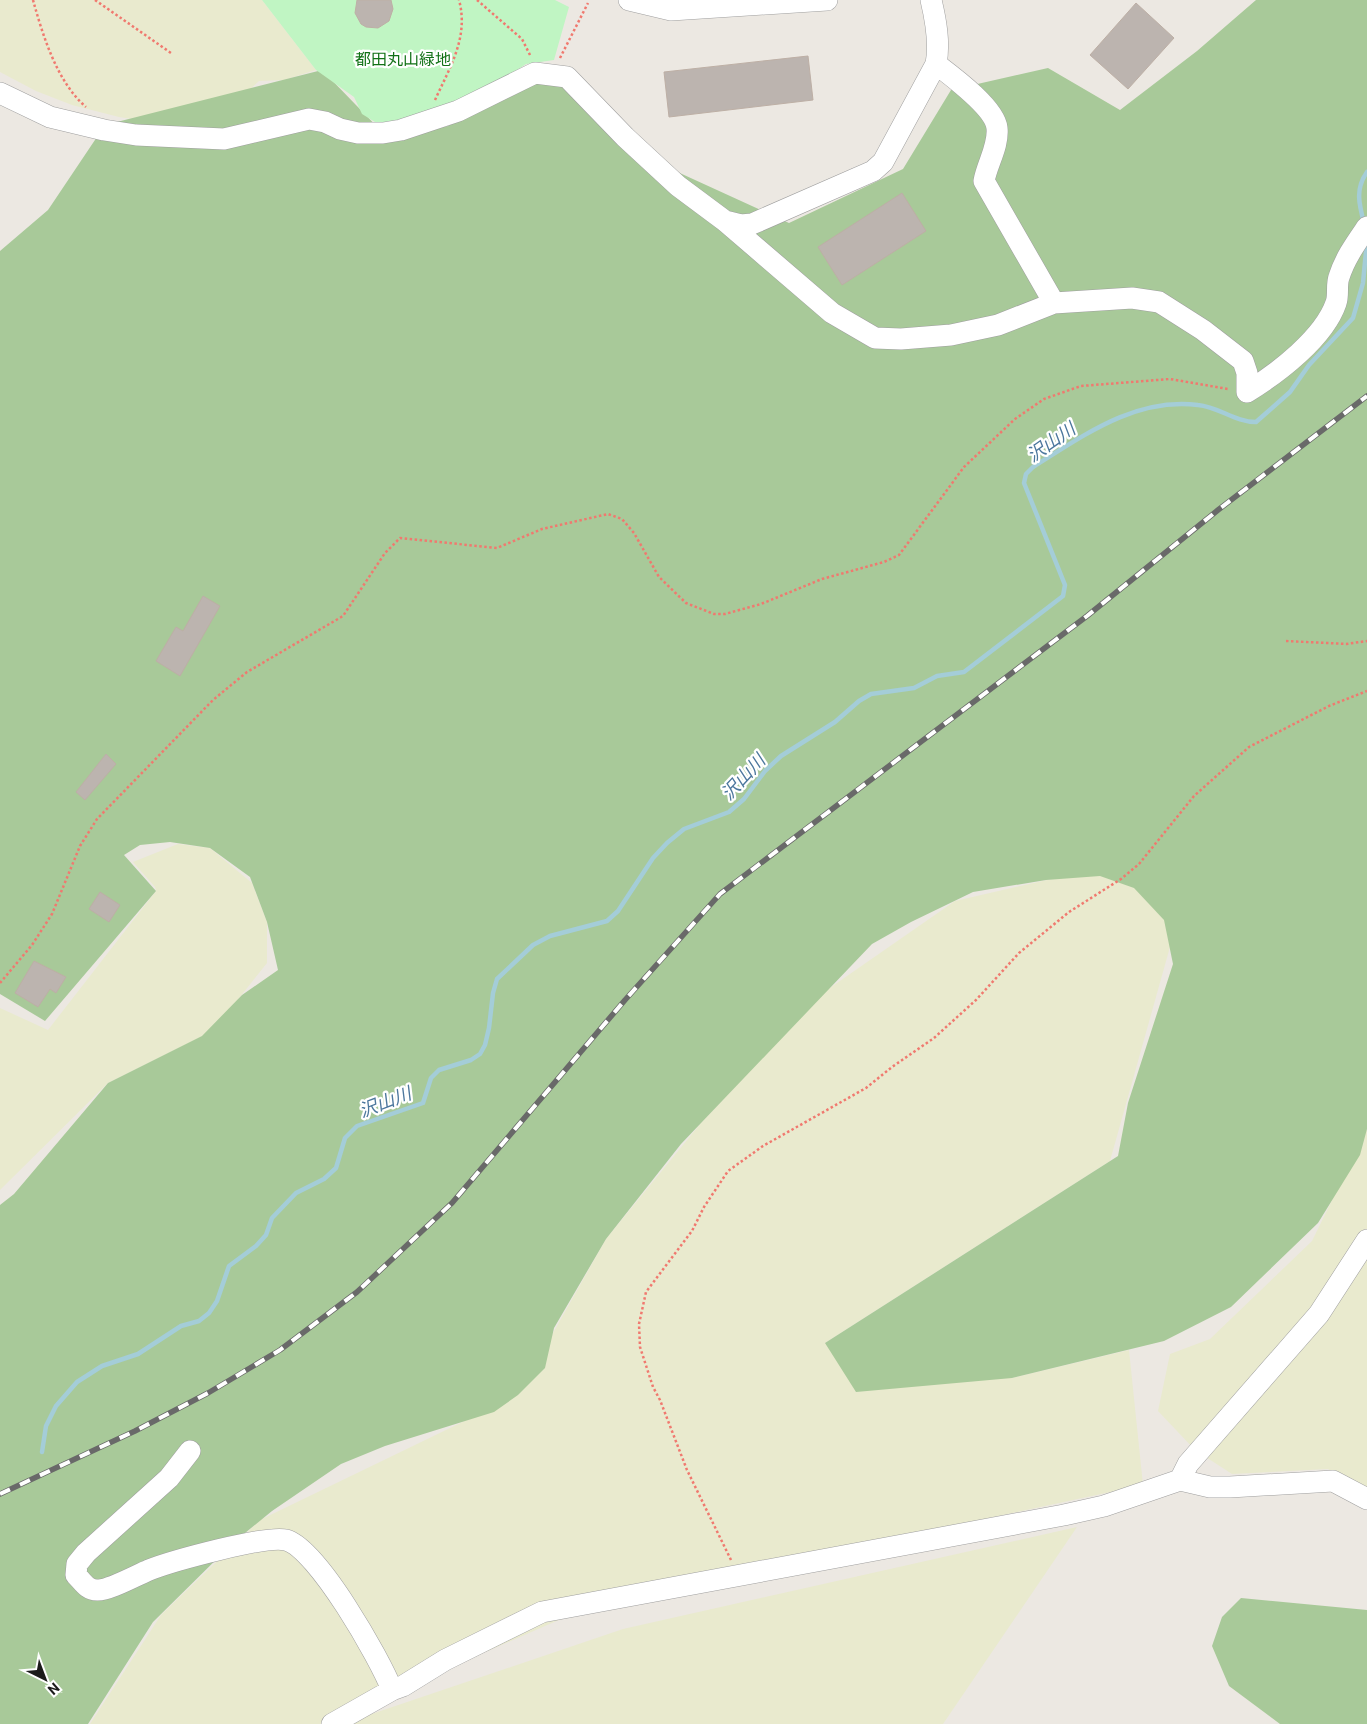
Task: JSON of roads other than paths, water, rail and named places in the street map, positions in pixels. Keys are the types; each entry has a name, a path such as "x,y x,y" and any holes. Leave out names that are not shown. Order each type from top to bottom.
{"street":[{"path":"629,0 671,10 827,0"},
{"path":"725,221 741,225 752,224 873,171 883,162 936,64 938,53 937,23 931,0"},
{"path":"936,64 980,100 993,116 997,128 996,142 984,181 1054,303"},
{"path":"0,93 50,117 104,130 136,135 224,139 309,119 325,122 340,129 358,133 383,133 427,118 458,111 535,73 567,77 625,137 678,186 725,221 832,313 875,338 900,339 951,334 998,325 1054,303 1132,298 1159,302 1203,330 1243,361 1247,373 1247,392 1307,346 1322,330 1336,302 1338,279 1346,258 1364,231"},
{"path":"1180,1480 1188,1464 1319,1314 1367,1240"},
{"path":"190,1451 169,1478 86,1553 77,1564 76,1575 88,1589 99,1591 152,1569 198,1555 257,1543 286,1540 298,1547 332,1586 372,1647 392,1690"},
{"path":"332,1724 392,1690 403,1686 445,1660 542,1612 1064,1515 1104,1506 1180,1480 1210,1487 1230,1487 1333,1480 1367,1499"}],"waterway":[{"name":"沢山川","path":"1364,223 1359,191 1367,172"},
{"name":"沢山川","path":"42,1452 46,1426 56,1406 77,1382 102,1366 138,1354 181,1326 199,1321 209,1313 217,1301 229,1266 256,1246 266,1235 272,1218 296,1193 324,1179 336,1168 345,1138 357,1126 423,1103 431,1078 439,1070 471,1060 480,1054 485,1045 489,1028 493,993 497,979 533,945 550,936 607,921 618,911 653,858 667,843 684,829 729,812 744,799 765,771 781,756 835,722 859,701 871,694 914,688 937,676 964,672 1063,596 1065,585 1024,483 1026,474 1033,467 1071,443 1111,421 1131,413 1175,404 1198,405 1213,408 1241,420 1256,422 1290,392 1309,365 1353,318 1363,283 1367,241"}],"railway":[{"path":"0,1494 135,1431 208,1393 280,1350 357,1292 452,1203 625,1000 720,894 1087,616 1218,510 1367,396"}],"park label":[{"name":"都田丸山緑地","path":"403,59"}]}
